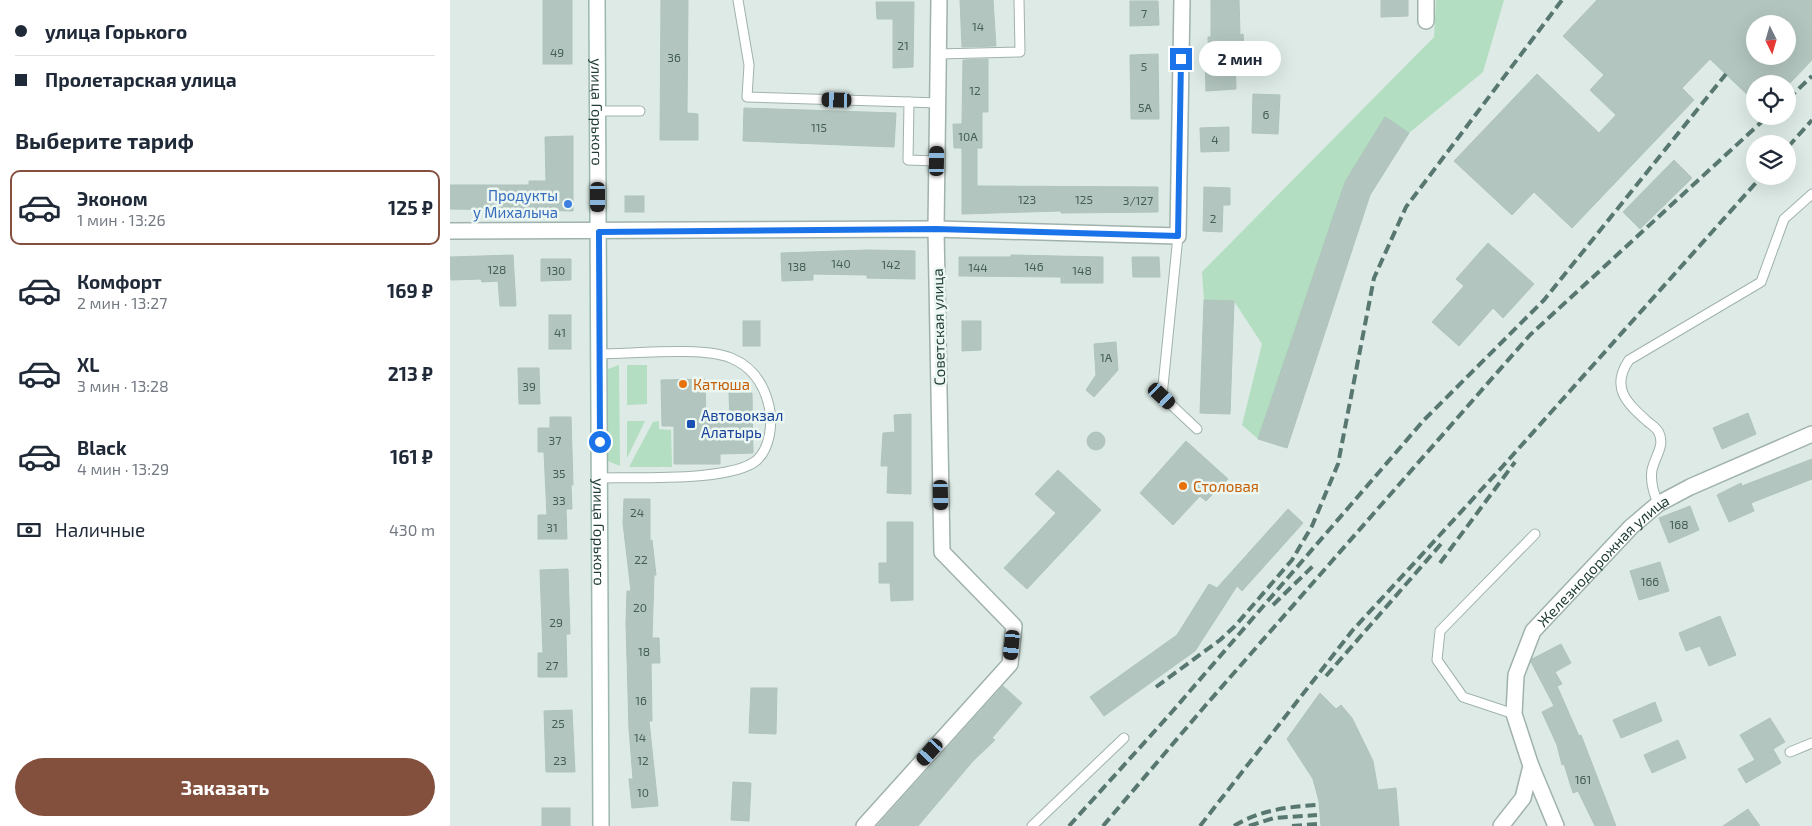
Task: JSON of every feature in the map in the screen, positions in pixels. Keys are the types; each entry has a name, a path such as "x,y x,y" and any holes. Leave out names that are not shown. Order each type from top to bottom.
{"street":[{"name":"улица Горького","path":"597,0 601,826"},
{"name":"Советская улица","path":"864,826 1010,664 1014,626 942,552 936,229 939,0"},
{"path":"450,231 599,232 936,229 1178,236 1182,0"},
{"path":"1426,0 1426,22"},
{"name":"Железнодорожная улица","path":"1556,826 1514,714 1516,675 1533,631 1631,527 1658,504 1690,486 1812,434"},
{"path":"1500,826 1523,798 1532,766"}],"lane":[{"path":"738,0 750,65 747,97 938,102"},
{"path":"938,54 1020,52 1019,0"},
{"path":"909,102 908,160 937,161"},
{"path":"598,111 640,111"},
{"path":"1658,504 1652,485 1652,470 1662,443 1658,431 1626,402 1621,387 1621,371 1629,360 1761,282 1784,219 1812,194"},
{"path":"1178,236 1162,396 1197,429"},
{"path":"599,354 706,352 731,358 754,372 764,388 770,408 770,428 766,448 757,460 740,469 716,474 600,478"},
{"path":"1514,714 1463,696 1437,660 1440,631 1536,534"},
{"path":"1032,826 1124,738"},
{"path":"1790,752 1812,743"}],"green space":[{"path":"1436,0 1504,0 1483,72 1409,133 1385,118 1345,182 1258,439 1242,425 1262,344 1234,301 1204,300 1202,272 1434,37"},
{"path":"619,365 620,466 608,461 608,369"},
{"path":"627,365 647,365 647,404 627,405"},
{"path":"627,421 645,421 627,458"},
{"path":"659,421 659,429 671,430 672,467 629,467 653,422"}],"building":[{"path":"543,0 572,0 572,64 543,64"},
{"path":"661,0 688,0 687,113 698,114 698,140 660,140"},
{"path":"960,0 993,0 996,46 962,47"},
{"path":"1211,0 1239,0 1240,35 1243,34 1245,56 1235,56 1236,89 1206,91 1205,61 1209,61 1208,37 1211,37"},
{"path":"1381,0 1408,0 1408,16 1381,17"},
{"path":"1597,0 1812,0 1812,60 1796,77 1796,75 1746,75 1746,93 1710,59 1682,88 1694,100 1572,228 1534,192 1512,215 1454,161 1537,74 1599,133 1616,115 1590,90 1604,75 1563,36"},
{"path":"1130,1 1158,1 1159,25 1130,26"},
{"path":"876,2 914,2 913,67 893,68 893,19 877,19"},
{"path":"1158,54 1159,119 1131,119 1130,55"},
{"path":"988,59 988,112 982,112 982,148 977,148 977,186 1158,187 1158,212 1061,213 1061,211 962,214 962,148 954,148 953,124 962,124 963,60"},
{"path":"1253,94 1280,95 1278,134 1252,133"},
{"path":"744,108 896,113 894,147 743,141"},
{"path":"1385,117 1409,133 1370,195 1287,448 1258,439 1345,182"},
{"path":"1229,127 1229,151 1201,152 1200,128"},
{"path":"573,136 573,211 450,209 450,185 529,185 529,181 546,181 545,137"},
{"path":"1674,160 1692,178 1640,229 1623,212"},
{"path":"1204,187 1230,188 1230,205 1223,205 1222,232 1203,231"},
{"path":"625,196 644,196 644,212 625,212"},
{"path":"1488,243 1534,284 1503,318 1493,308 1459,346 1432,322 1464,286 1456,279"},
{"path":"868,250 915,251 915,279 867,278 867,275 813,274 813,280 782,281 781,253"},
{"path":"513,255 516,306 500,306 498,281 482,282 481,279 451,280 450,257"},
{"path":"1011,255 1103,257 1103,283 1061,283 1061,277 959,276 959,257 1011,257"},
{"path":"1132,257 1159,257 1160,277 1133,277"},
{"path":"541,259 571,259 571,280 541,281"},
{"path":"1204,300 1234,301 1230,414 1200,413"},
{"path":"549,315 571,315 571,349 549,349"},
{"path":"743,321 760,321 760,346 743,346"},
{"path":"962,321 981,321 981,350 962,351"},
{"path":"1116,342 1118,370 1094,397 1086,390 1096,375 1094,344"},
{"path":"518,368 539,368 540,404 519,404"},
{"name":"Автовокзал Алатырь","path":"705,379 706,421 730,421 729,393 752,393 753,453 720,454 720,464 674,464 674,426 662,426 661,380"},
{"path":"1748,413 1756,434 1722,449 1713,428"},
{"path":"911,414 911,494 887,493 888,466 881,466 883,433 895,432 894,415"},
{"path":"550,417 571,417 573,485 571,485 572,509 566,509 567,539 538,539 538,515 547,515 544,452 538,452 538,428 550,428"},
{"path":"1092,432 1100,432 1105,437 1103,448 1092,450 1087,445 1087,437"},
{"name":"Столовая","path":"1186,441 1228,479 1206,501 1200,496 1173,525 1140,493"},
{"path":"1812,459 1812,479 1751,503 1754,511 1729,522 1717,495 1741,483 1742,486"},
{"path":"1058,470 1101,510 1027,589 1004,568 1056,513 1035,494"},
{"path":"624,499 650,499 650,541 652,540 656,575 654,575 652,638 659,638 660,663 651,663 652,721 649,721 658,806 632,808 629,779 633,779 629,729 626,623 627,591 631,591 623,523"},
{"path":"1690,506 1699,530 1669,543 1659,518"},
{"path":"1288,509 1303,523 1242,591 1237,586 1195,651 1104,716 1090,697 1177,635 1209,584 1217,588"},
{"path":"887,522 913,522 913,600 891,601 890,583 879,583 879,563 887,563"},
{"path":"1660,562 1669,591 1639,600 1630,571"},
{"path":"568,569 570,634 566,634 567,677 538,677 538,653 543,653 540,570"},
{"path":"1720,616 1736,655 1709,666 1700,646 1686,651 1679,633"},
{"path":"1561,644 1571,663 1555,672 1562,684 1557,686 1579,736 1581,735 1616,826 1595,826 1578,791 1573,793 1564,764 1562,765 1557,745 1542,712 1554,706 1531,662 1532,659"},
{"path":"1003,686 1022,703 992,738 995,740 973,761 918,826 877,826"},
{"path":"751,688 777,688 776,734 749,733"},
{"path":"1320,693 1336,709 1341,705 1352,718 1373,761 1378,790 1396,788 1399,826 1321,826 1319,801 1313,779 1287,739"},
{"path":"1655,702 1662,721 1621,738 1613,720"},
{"path":"572,710 575,772 546,772 544,711"},
{"path":"1770,718 1785,742 1773,749 1781,763 1746,783 1738,769 1755,760 1740,735"},
{"path":"1678,740 1686,758 1652,773 1644,755"},
{"path":"733,782 751,783 749,821 731,820"},
{"path":"542,808 570,808 570,826 542,826"},
{"path":"1748,809 1760,826 1723,826"}],"railway":[{"path":"1156,687 1220,640 1235,626 1292,560 1312,526 1338,464 1374,278 1406,207 1562,0"},
{"path":"1069,826 1171,713 1424,420 1544,300 1726,74"},
{"path":"1796,91 1812,76"},
{"path":"1796,138 1812,120"},
{"path":"1103,826 1205,706 1530,335 1758,125"},
{"path":"1200,826 1352,631 1503,466 1754,185"},
{"path":"1440,563 1515,462"},
{"path":"1326,676 1441,544"},
{"path":"1273,605 1314,565"},
{"path":"1234,826 1254,816 1274,810 1316,805"},
{"path":"1249,826 1274,818 1317,815"},
{"path":"1292,826 1318,824"}],"place":[{"name":"Продукты у Михалыча","path":"568,204"},
{"name":"Катюша","path":"683,384"},
{"name":"Автовокзал Алатырь","path":"691,424"},
{"name":"Столовая","path":"1183,486"}],"route":[{"path":"600,442 599,232 936,229 1178,236 1181,59"}]}
